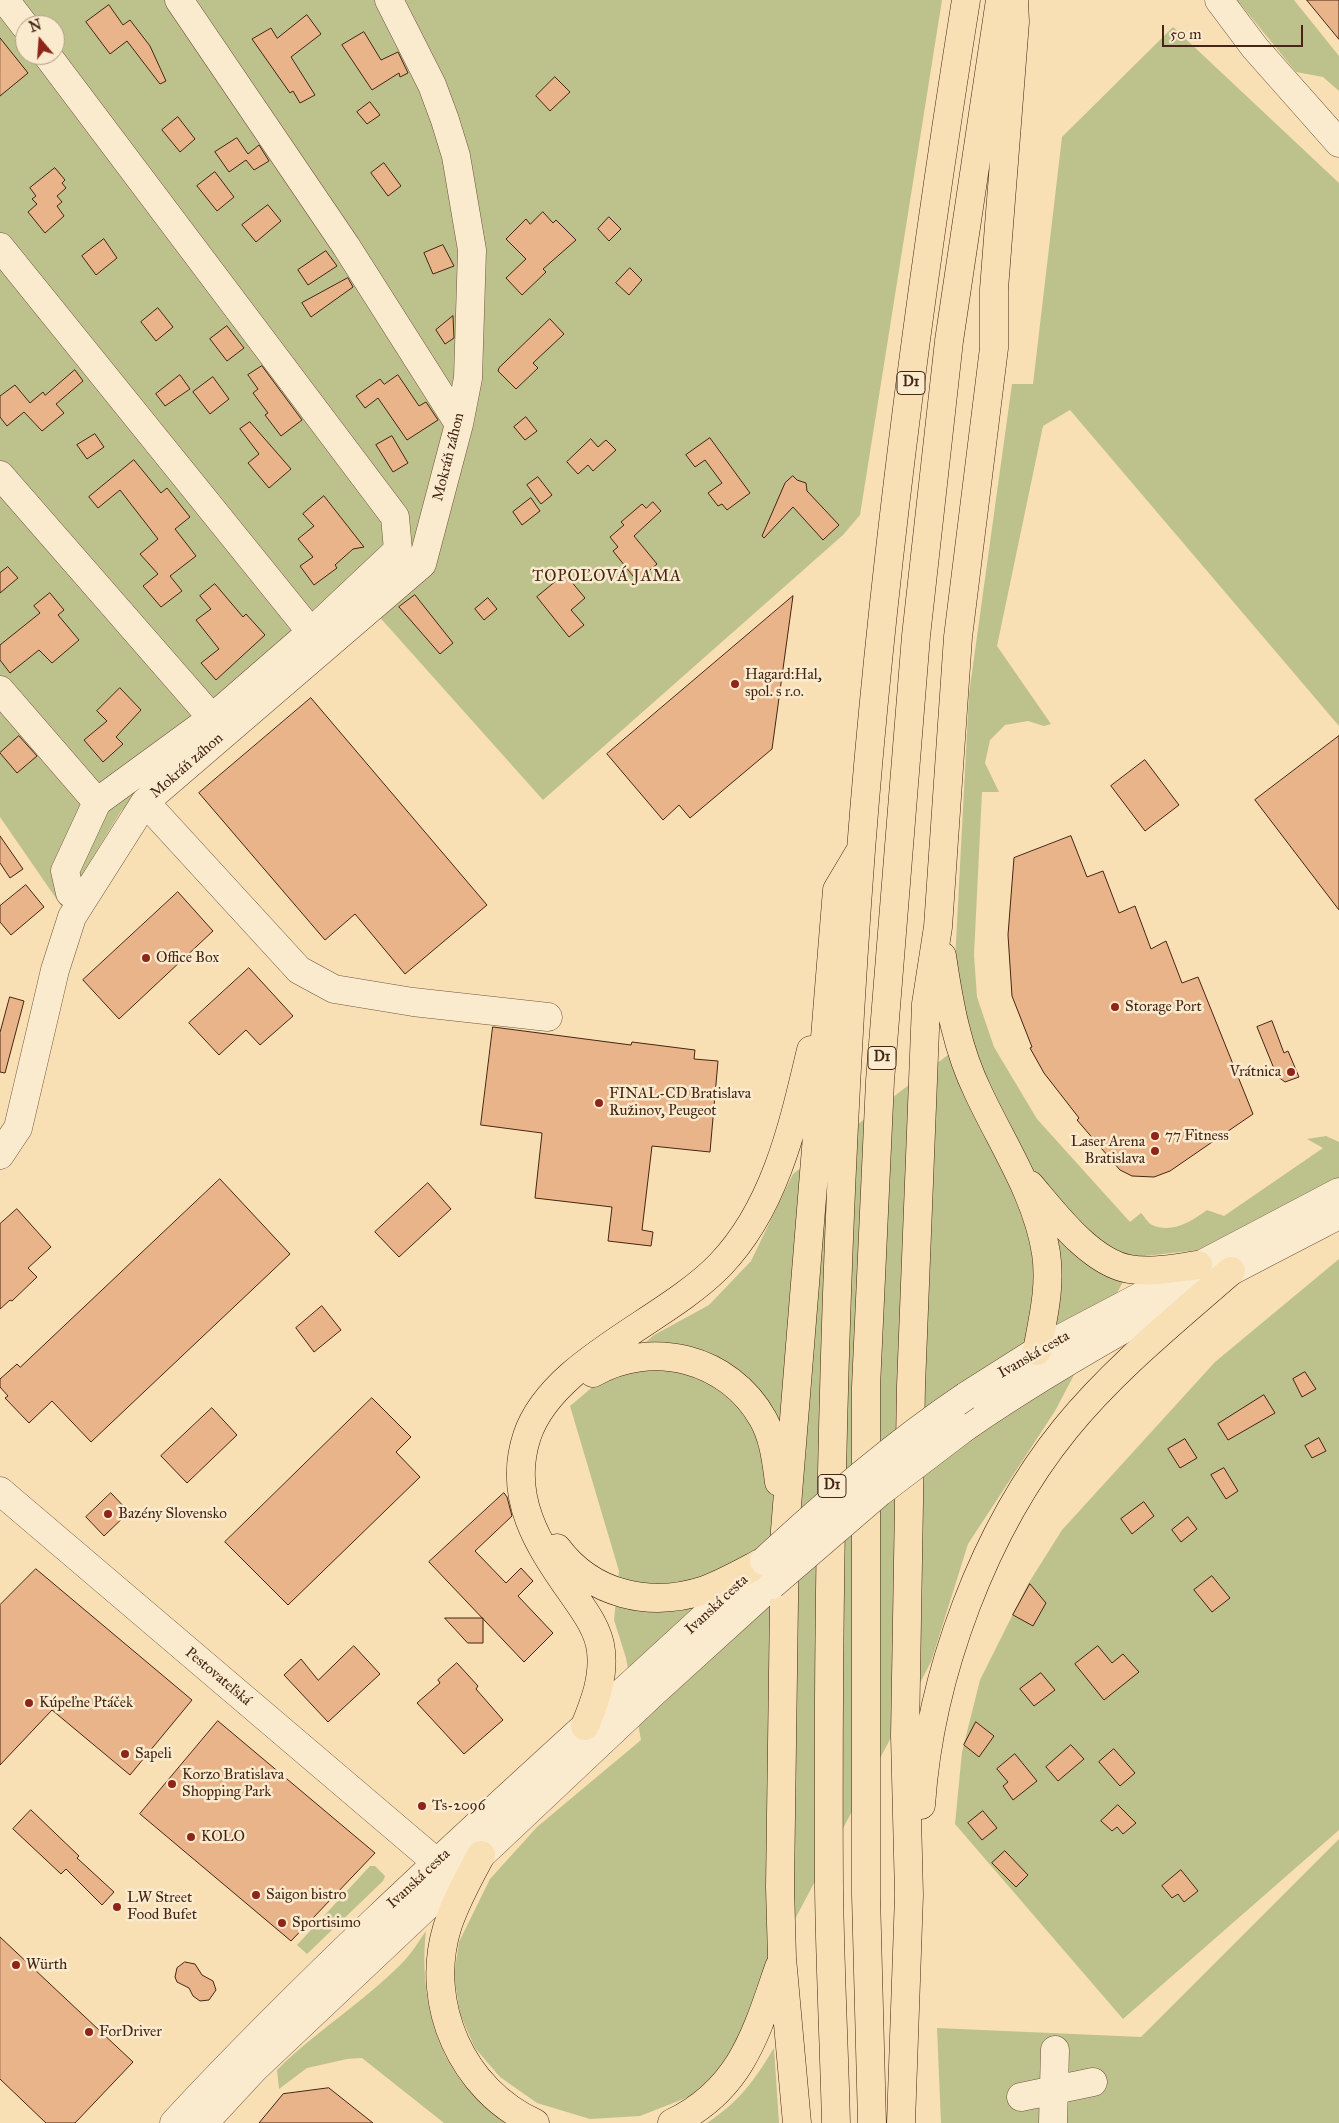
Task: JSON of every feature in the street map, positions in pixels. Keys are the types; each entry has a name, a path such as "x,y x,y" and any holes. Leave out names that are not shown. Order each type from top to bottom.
{"highway":[{"name":"D1","path":"836,2123 829,1892 832,1450 844,1132 861,849 886,586 915,349 937,181 966,0"},
{"name":"D1","path":"872,2123 866,1895 866,1397 879,1091 916,636 949,341 1000,0"},
{"path":"901,2123 908,1895 905,1736 915,1257 926,1004 938,927 958,637 994,348 994,290 1015,22 1014,0"},
{"path":"797,2123 782,1958 781,1783 785,1530 837,890 861,849"},
{"path":"938,927 948,998 962,1050 977,1091 1021,1175 1041,1232 1048,1272 1048,1298 1037,1351"},
{"path":"585,1726 601,1677 601,1649 589,1618 536,1540 526,1516 522,1494 521,1462 528,1434 540,1409 565,1387 700,1284 730,1255 749,1230 768,1194 782,1157 795,1115 829,973"},
{"path":"1021,1175 1086,1246 1106,1260 1127,1269 1150,1270 1198,1265"},
{"path":"908,1895 919,1834 922,1785 939,1696 974,1585 1007,1514 1025,1484 1067,1427 1124,1366 1231,1271"},
{"path":"764,1561 704,1590 668,1598 624,1594 606,1588 594,1582 571,1564 546,1530 537,1503 534,1474 543,1431 565,1387 586,1378 606,1366 645,1356 687,1359 720,1373 747,1396 763,1420 770,1435 775,1451 785,1530"},
{"path":"481,1855 447,1929 441,1961 442,1999 450,2031 471,2070 497,2099 535,2123"},
{"path":"672,2123 696,2109 713,2096 738,2068 755,2037 782,1958"}],"street":[{"path":"5,0 17,15"},
{"path":"179,0 346,246 458,424"},
{"name":"Mokráň záhon","path":"0,1155 18,1128 55,970 72,917 145,802 422,564 468,378 472,250 456,156 445,120 432,85 390,0"},
{"path":"1220,0 1255,48 1339,143"},
{"path":"55,65 395,517 398,550 311,632 212,718 97,802 65,871 70,893"},
{"path":"0,246 311,632"},
{"path":"0,475 212,718"},
{"path":"0,690 97,802"},
{"name":"Mokráň záhon","path":"145,802 299,970 334,989 378,997 548,1017"},
{"name":"Ivanská cesta","path":"204,2123 585,1726 854,1480 925,1423 1037,1351 1339,1192"},
{"name":"Ivanská cesta","path":"174,2123 323,1970 446,1871 481,1855 653,1693 847,1520 964,1428 1012,1395 1113,1334 1339,1215"},
{"path":"1012,1395 1026,1375 1037,1351"},
{"name":"Pestovateľská","path":"0,1491 446,1871"},
{"path":"1053,2123 1055,2050"},
{"path":"1021,2097 1093,2082"}],"green space":[{"path":"0,0 942,0 860,515 843,535 543,800 367,603 121,811 62,907 0,817"},
{"path":"1237,0 1294,0 1339,56 1339,91 1323,77 1296,72"},
{"path":"1173,27 1339,183 1339,726 1070,410 1043,426 997,646 1051,724 1044,726 1028,721 1005,725 990,740 985,763 999,792 982,792 974,955 977,997 994,1047 1037,1119 1130,1222 1141,1213 1152,1225 1167,1228 1188,1222 1207,1210 1224,1216 1323,1148 1307,1139 1326,1136 1339,1142 1339,1182 1198,1250 1136,1257 1055,1411 968,1544 931,1662 767,1972 737,2055 691,2096 640,2116 590,2119 537,2103 500,2077 475,2048 460,2014 454,1975 459,1942 490,1879 537,1827 641,1740 626,1658 614,1620 619,1571 570,1406 654,1335 709,1305 751,1261 793,1174 966,1041 955,961 969,694 1012,384 1033,384 1062,137"},
{"path":"1339,1259 1339,1830 1123,2019 955,1824 962,1752 980,1680 1028,1584 1062,1530 1215,1362"},
{"path":"1339,1839 1339,2123 941,2123 937,2028 1141,2037"},
{"path":"370,1866 375,1866 385,1876 383,1881 307,1954 297,1945"},
{"path":"426,1931 426,1990 435,2030 442,2049 451,2066 467,2088 509,2123 444,2123 362,2058 347,2059 307,2068 279,2089 277,2070 308,2042 388,1977 409,1955"},
{"path":"774,2048 779,2123 707,2123 737,2099 760,2071"}],"building":[{"path":"1307,0 1339,0 1339,39"},
{"path":"109,5 123,25 130,20 150,46 166,81 160,84 127,41 110,54 86,22"},
{"path":"307,15 321,34 291,57 315,95 300,103 293,91 290,93 252,39 271,28 277,38"},
{"path":"364,32 381,60 398,52 408,73 400,77 399,73 372,90 342,45"},
{"path":"0,38 15,57 15,65 22,65 28,73 0,96"},
{"path":"555,77 570,92 550,111 536,96"},
{"path":"370,102 380,115 367,124 357,112"},
{"path":"178,117 195,139 180,152 162,130"},
{"path":"237,138 248,154 259,145 269,161 254,170 246,160 229,172 215,152"},
{"path":"384,163 401,186 388,196 371,173"},
{"path":"55,168 65,180 62,183 66,188 57,196 62,202 57,206 64,216 45,233 28,212 37,204 32,199 36,196 30,188"},
{"path":"215,172 234,197 217,211 197,186"},
{"path":"268,205 281,221 256,242 242,225"},
{"path":"543,212 553,223 556,220 576,240 543,269 546,272 522,295 506,278 526,259 506,239 526,219 530,224"},
{"path":"609,217 621,229 609,241 598,229"},
{"path":"104,239 117,258 96,275 82,256"},
{"path":"443,245 454,266 433,274 424,253"},
{"path":"326,251 337,266 308,285 298,270"},
{"path":"630,268 642,280 629,295 616,283"},
{"path":"348,278 353,287 311,317 302,303"},
{"path":"158,308 173,327 156,341 141,322"},
{"path":"453,316 454,338 445,344 436,330"},
{"path":"550,319 564,334 533,363 538,368 516,389 498,371 499,368"},
{"path":"227,326 244,348 227,361 210,339"},
{"path":"262,366 302,420 281,436 265,415 268,413 253,393 258,389 248,375"},
{"path":"75,370 83,381 56,404 64,413 42,431 24,412 7,426 0,417 0,396 15,385 30,403 43,392 45,395"},
{"path":"180,375 190,389 165,406 156,394"},
{"path":"398,375 419,406 426,402 438,420 407,440 378,398 365,408 356,396 380,379 384,384"},
{"path":"213,377 229,399 210,414 193,392"},
{"path":"526,417 537,431 525,440 514,427"},
{"path":"250,422 291,469 269,488 248,463 259,454 240,429"},
{"path":"95,434 104,447 87,459 77,445"},
{"path":"392,436 408,463 393,472 376,445"},
{"path":"710,438 750,493 727,510 722,504 718,506 708,493 722,483 705,460 695,467 686,455"},
{"path":"591,439 598,447 606,440 616,450 593,471 588,465 578,474 567,462"},
{"path":"134,460 161,493 167,488 190,517 175,529 196,556 170,576 182,591 161,607 143,586 158,574 140,554 158,539 120,490 98,508 89,497"},
{"path":"793,476 797,480 806,483 807,491 839,525 823,540 793,507 764,538 762,536 785,483"},
{"path":"538,477 552,495 541,504 527,485"},
{"path":"324,496 364,547 353,549 335,565 337,568 314,585 300,566 313,557 298,539 314,526 303,514"},
{"path":"531,498 540,511 522,525 513,512"},
{"path":"653,502 661,511 634,536 657,564 637,581 613,551 618,547 610,537 624,525 621,522 642,504 646,508"},
{"path":"8,567 18,578 0,593 0,573"},
{"path":"565,574 585,598 571,610 584,625 569,637 537,597"},
{"path":"215,584 243,617 246,614 265,635 216,680 201,663 219,649 196,620 211,609 200,596"},
{"path":"50,593 64,610 58,615 79,640 52,663 39,650 10,673 0,660 0,645 40,613 34,606"},
{"path":"415,595 453,643 440,654 399,607"},
{"name":"Hagard:Hal, spol. s r.o.","path":"793,596 772,749 690,818 679,805 663,820 607,754"},
{"path":"488,598 497,609 484,620 475,609"},
{"path":"120,688 141,710 116,737 123,744 103,762 84,740 107,721 97,711"},
{"path":"311,698 487,905 405,974 355,914 325,940 199,793"},
{"path":"19,736 37,756 17,773 0,753"},
{"path":"1339,736 1339,910 1255,800"},
{"path":"1145,760 1179,805 1145,831 1111,786"},
{"path":"0,836 23,869 10,878 0,863"},
{"name":"Storage Port","path":"1071,836 1087,877 1103,871 1119,913 1135,906 1151,949 1166,941 1182,983 1198,977 1253,1114 1170,1171 1154,1177 1132,1176 1120,1170 1077,1120 1079,1118 1044,1073 1030,1048 1032,1047 1012,996 1008,935 1014,858"},
{"path":"26,885 44,907 11,935 0,922 0,906"},
{"name":"Office Box","path":"178,892 213,931 119,1019 83,980"},
{"path":"249,968 293,1016 260,1045 246,1030 219,1055 189,1023"},
{"path":"10,997 24,1001 5,1073 0,1072 0,1033"},
{"path":"1272,1021 1284,1053 1288,1051 1299,1077 1285,1082 1277,1076 1257,1027"},
{"name":"FINAL-CD Bratislava Ružinov, Peugeot","path":"493,1027 631,1045 632,1042 695,1050 694,1059 718,1061 710,1152 652,1146 642,1230 653,1232 651,1246 608,1241 612,1207 535,1198 542,1133 481,1125"},
{"path":"220,1179 290,1254 91,1442 52,1401 29,1423 5,1398 8,1396 0,1387 0,1379 17,1364 20,1367"},
{"path":"428,1183 451,1209 399,1257 375,1232"},
{"path":"17,1209 51,1247 28,1268 37,1277 12,1301 10,1300 0,1309 0,1224"},
{"path":"322,1306 341,1330 314,1352 296,1328"},
{"path":"1305,1372 1316,1389 1302,1397 1293,1379"},
{"path":"1264,1395 1275,1413 1228,1440 1218,1424"},
{"path":"372,1398 411,1437 396,1452 420,1477 288,1605 225,1542"},
{"path":"212,1408 237,1435 187,1483 161,1456"},
{"path":"1319,1438 1326,1451 1312,1458 1305,1446"},
{"path":"1185,1439 1197,1458 1180,1468 1168,1449"},
{"path":"1224,1468 1238,1491 1226,1499 1211,1475"},
{"name":"Bazény Slovensko","path":"111,1493 129,1512 104,1536 86,1517"},
{"path":"504,1493 507,1497 512,1516 475,1551 506,1583 521,1568 533,1581 518,1596 553,1633 524,1662 429,1562"},
{"path":"1144,1502 1154,1516 1132,1534 1121,1519"},
{"path":"1188,1517 1197,1529 1181,1542 1172,1530"},
{"path":"36,1569 192,1700 130,1775 52,1710 0,1765 0,1605"},
{"path":"1212,1576 1230,1598 1212,1612 1194,1590"},
{"path":"1030,1584 1046,1603 1033,1626 1013,1615"},
{"path":"445,1618 483,1618 483,1643 468,1643"},
{"path":"354,1646 380,1674 328,1722 284,1675 301,1659 318,1680"},
{"path":"1098,1646 1112,1663 1123,1654 1139,1672 1104,1700 1075,1664"},
{"path":"457,1663 478,1686 476,1689 503,1720 464,1754 417,1703 440,1683 438,1680"},
{"path":"1041,1673 1055,1690 1034,1706 1020,1689"},
{"path":"218,1721 375,1853 291,1941 140,1814"},
{"path":"976,1722 994,1736 979,1757 964,1745"},
{"path":"1071,1745 1084,1759 1058,1781 1046,1767"},
{"path":"1114,1749 1135,1773 1120,1786 1099,1762"},
{"path":"1015,1754 1037,1781 1013,1800 1003,1786 1008,1782 997,1769"},
{"path":"1118,1805 1136,1823 1123,1834 1117,1827 1112,1831 1101,1821"},
{"path":"31,1810 79,1856 77,1858 114,1892 102,1905 66,1869 61,1874 13,1829"},
{"path":"983,1811 997,1828 982,1840 968,1823"},
{"path":"1005,1851 1028,1875 1016,1887 992,1863"},
{"path":"1181,1870 1198,1891 1184,1902 1178,1894 1172,1898 1162,1886"},
{"path":"0,1937 133,2062 75,2123 46,2123 0,2079"},
{"path":"185,1962 195,1964 202,1975 213,1981 216,1990 209,2000 200,2001 193,1996 189,1988 177,1982 175,1977 177,1968"},
{"path":"329,2088 373,2123 259,2123 283,2094"}],"place":[{"name":"Hagard:Hal, spol. s r.o.","path":"735,684"},
{"name":"Office Box","path":"146,958"},
{"name":"Storage Port","path":"1115,1007"},
{"name":"Vrátnica","path":"1291,1072"},
{"name":"FINAL-CD Bratislava Ružinov, Peugeot","path":"599,1103"},
{"name":"77 Fitness","path":"1155,1136"},
{"name":"Laser Arena Bratislava","path":"1155,1151"},
{"name":"Bazény Slovensko","path":"108,1514"},
{"name":"Kúpeľne Ptáček","path":"29,1703"},
{"name":"Sapeli","path":"125,1754"},
{"name":"Korzo Bratislava Shopping Park","path":"172,1784"},
{"name":"Ts-2096","path":"422,1806"},
{"name":"KOLO","path":"191,1837"},
{"name":"Saigon bistro","path":"256,1895"},
{"name":"LW Street Food Bufet","path":"117,1907"},
{"name":"Sportisimo","path":"282,1923"},
{"name":"Würth","path":"16,1965"},
{"name":"ForDriver","path":"89,2032"}],"district":[{"name":"TOPOĽOVÁ JAMA","path":"607,577"}]}
